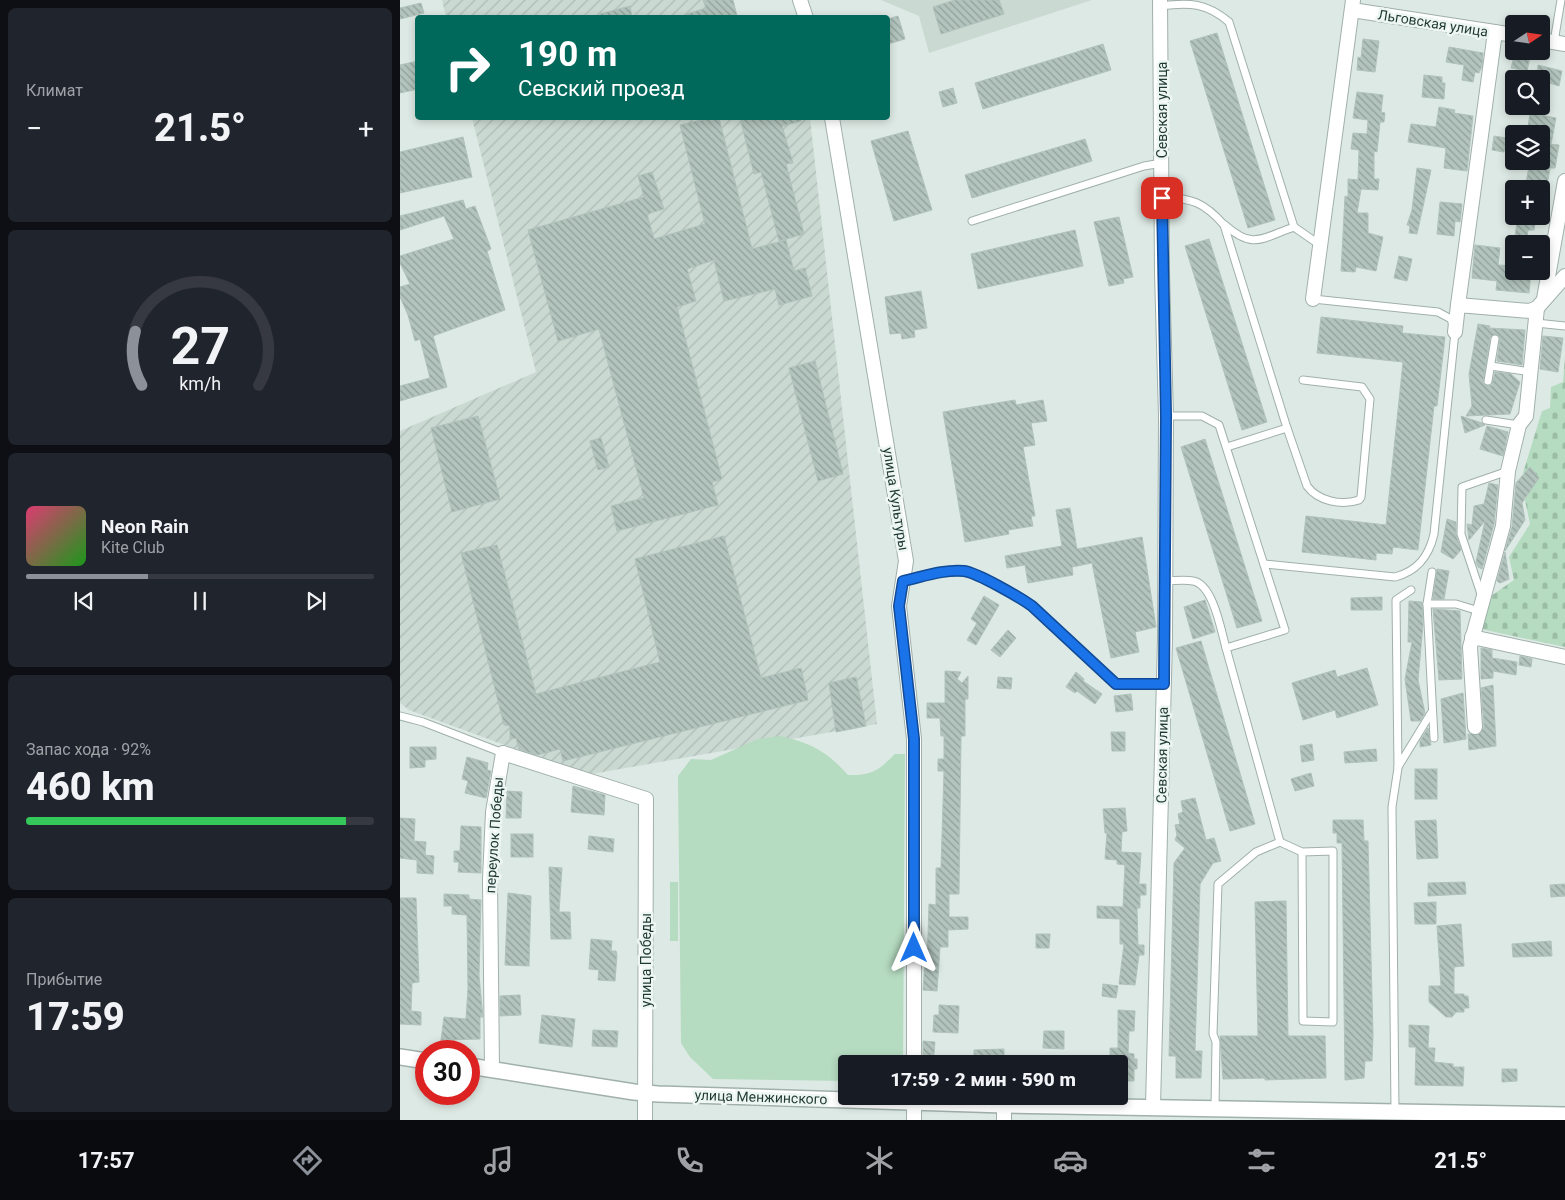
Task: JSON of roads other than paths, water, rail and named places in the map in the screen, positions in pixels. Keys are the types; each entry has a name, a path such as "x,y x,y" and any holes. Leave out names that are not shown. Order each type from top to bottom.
{"street":[{"path":"800,0 805,15"},
{"name":"Севская улица","path":"1153,1113 1165,581 1166,416 1161,3"},
{"path":"1313,299 1352,5"},
{"name":"Льговская улица","path":"1352,5 1505,34"},
{"path":"1455,332 1494,32"},
{"name":"улица Культуры","path":"832,120 906,561 899,606 914,739 914,1055"},
{"path":"1475,727 1470,647 1503,526 1508,471 1519,425 1526,416 1536,323 1565,181"},
{"path":"1458,305 1522,312 1541,304 1565,276"},
{"path":"1472,637 1565,657"},
{"name":"улица Победы","path":"503,752 646,799 645,1120"},
{"name":"переулок Победы","path":"492,1069 490,878 493,812 503,752"},
{"path":"400,1058 415,1060"},
{"name":"улица Менжинского","path":"480,1067 645,1093 838,1097"},
{"path":"914,1105 914,1120"},
{"name":"улица Менжинского","path":"953,1105 1004,1113 1153,1113 1215,1108 1394,1112 1469,1118 1565,1115"}],"lane":[{"path":"1553,42 1561,0"},
{"path":"1161,3 1187,1 1216,10 1229,22 1294,227 1320,245"},
{"path":"972,220 1144,166 1162,163"},
{"path":"1162,198 1181,197 1198,202 1212,211 1224,225 1239,237 1253,241 1294,227"},
{"path":"1224,225 1307,486 1313,494 1321,499 1359,500 1361,497 1370,399 1367,392 1362,387 1303,380"},
{"path":"1264,564 1390,577 1405,574 1420,564 1431,547 1434,534 1455,332 1451,319 1438,312 1313,299"},
{"path":"1536,323 1565,326"},
{"path":"1488,382 1495,338"},
{"path":"1491,366 1530,372"},
{"path":"1166,416 1202,416 1211,419 1219,425 1285,630 1226,648"},
{"path":"1486,420 1519,425"},
{"path":"1226,447 1287,428"},
{"path":"1428,604 1481,605 1461,534 1462,487 1508,471"},
{"path":"903,581 950,572 966,571 1018,596 1032,606 1116,684 1164,684"},
{"path":"1432,572 1428,604 1434,738"},
{"path":"1165,581 1193,581 1201,584 1211,598 1280,842"},
{"path":"1394,1112 1392,807 1398,768 1396,600 1411,590"},
{"path":"1398,768 1432,712"},
{"path":"400,716 423,722 503,752"},
{"path":"1215,1108 1216,1042 1213,1034 1218,884 1256,852 1280,842 1302,852 1333,852 1333,1022 1303,1021 1302,852"}]}
